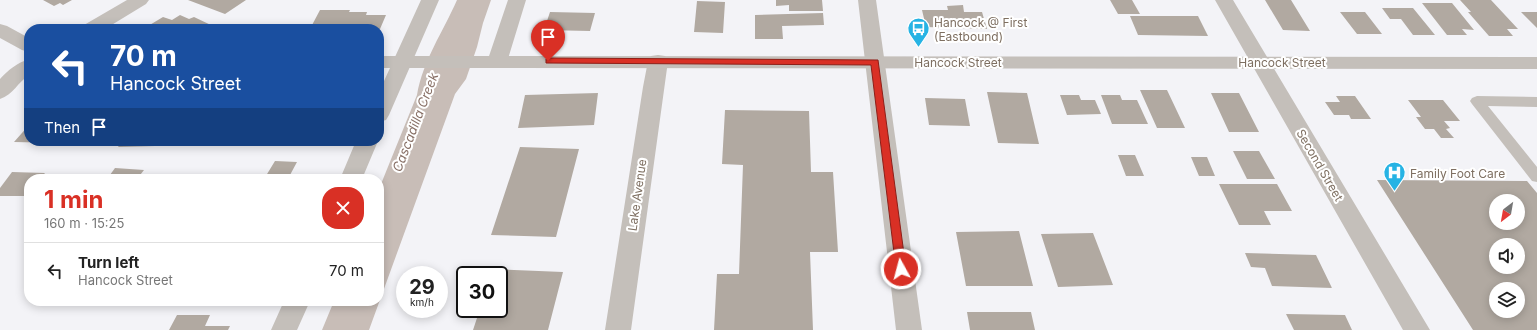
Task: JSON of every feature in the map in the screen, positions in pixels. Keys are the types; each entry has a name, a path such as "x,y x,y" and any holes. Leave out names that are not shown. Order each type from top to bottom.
{"street":[{"path":"99,24 140,0"},
{"path":"384,103 430,0"},
{"path":"489,62 517,0"},
{"path":"867,0 909,330"},
{"name":"Second Street","path":"1224,0 1417,330"},
{"path":"0,30 24,43"},
{"name":"Lake Avenue","path":"618,330 658,61"},
{"name":"Hancock Street","path":"384,62 1537,62"},
{"path":"0,92 15,75"},
{"path":"353,174 365,146"},
{"path":"284,330 295,306"}],"lane":[{"path":"1537,102 1476,102 1537,177"}],"water":[{"name":"Cascadilla Creek","path":"457,0 491,0 466,79 455,94 384,289 384,177 417,95 429,58"},
{"path":"332,306 378,306 369,330 322,330"}],"building":[{"path":"43,0 72,0 63,5 60,3 54,6"},
{"path":"188,0 246,0 225,14"},
{"path":"776,0 822,0 823,11 789,11 789,5 776,6"},
{"path":"1110,0 1132,0 1140,14 1118,14"},
{"path":"1265,0 1291,0 1310,31 1283,30"},
{"path":"1460,0 1491,0 1518,29 1507,29 1513,36 1489,36 1468,12 1471,12"},
{"path":"697,1 725,2 723,33 694,32"},
{"path":"1422,3 1452,3 1474,30 1462,29 1467,35 1447,35"},
{"path":"963,5 964,12 982,12 987,29 926,27 922,10 948,10 947,6"},
{"path":"1382,8 1413,8 1435,35 1413,35 1401,19 1390,19"},
{"path":"320,10 350,10 349,12 367,12 366,15 386,15 382,24 313,24"},
{"path":"550,12 595,13 590,31 544,30"},
{"path":"1340,12 1365,12 1382,34 1357,34"},
{"path":"1521,12 1537,12 1537,28"},
{"path":"823,13 824,25 782,26 783,39 755,39 755,15"},
{"path":"180,15 189,19 194,17 209,24 151,24 163,17 172,20"},
{"path":"1130,16 1198,16 1208,36 1138,35"},
{"path":"1140,90 1167,90 1185,128 1157,128"},
{"path":"987,92 1027,93 1039,144 998,143"},
{"path":"598,93 594,125 518,128 525,95"},
{"path":"1211,93 1239,93 1259,132 1229,132"},
{"path":"1060,95 1079,95 1081,100 1095,100 1101,114 1067,115"},
{"path":"1101,95 1120,95 1122,100 1137,100 1148,124 1112,124"},
{"path":"1336,96 1355,96 1371,119 1351,119 1349,115 1334,115 1325,102 1340,102"},
{"path":"925,98 965,99 970,126 929,125"},
{"path":"1408,100 1443,100 1460,121 1444,121 1450,128 1446,129 1454,138 1441,138 1434,129 1425,129 1416,117 1421,117"},
{"path":"725,110 809,111 811,172 833,172 838,252 810,252 813,330 714,330 717,274 739,274 743,165 722,164"},
{"path":"24,131 24,142 14,142"},
{"path":"119,146 155,146 118,147"},
{"path":"520,147 579,149 556,237 491,235"},
{"path":"1233,151 1259,151 1275,179 1247,179"},
{"path":"1118,155 1135,155 1144,176 1126,176"},
{"path":"1191,157 1207,157 1215,176 1199,176"},
{"path":"275,161 297,162 291,174 267,174"},
{"path":"115,168 144,170 141,174 111,174"},
{"path":"12,172 45,173 24,174 24,196 0,196 0,188"},
{"path":"1377,180 1527,181 1537,193 1537,330 1473,330"},
{"path":"1219,184 1277,184 1292,211 1264,211 1271,225 1239,225"},
{"path":"1019,231 1033,286 966,286 956,232"},
{"path":"1093,233 1113,285 1058,287 1041,234"},
{"path":"1245,253 1316,255 1332,288 1272,286 1265,268 1251,267"},
{"path":"508,270 563,272 548,330 473,330 477,318 508,318"},
{"path":"967,312 1031,312 1035,330 970,330"},
{"path":"1286,314 1345,315 1352,330 1294,330"},
{"path":"177,315 210,315 205,326 230,326 228,330 169,330"}],"place":[{"name":"Hancock @ First (Eastbound)","path":"919,48"},
{"name":"Family Foot Care","path":"1395,192"}],"route":[{"path":"548,61 875,62 901,269"}]}
